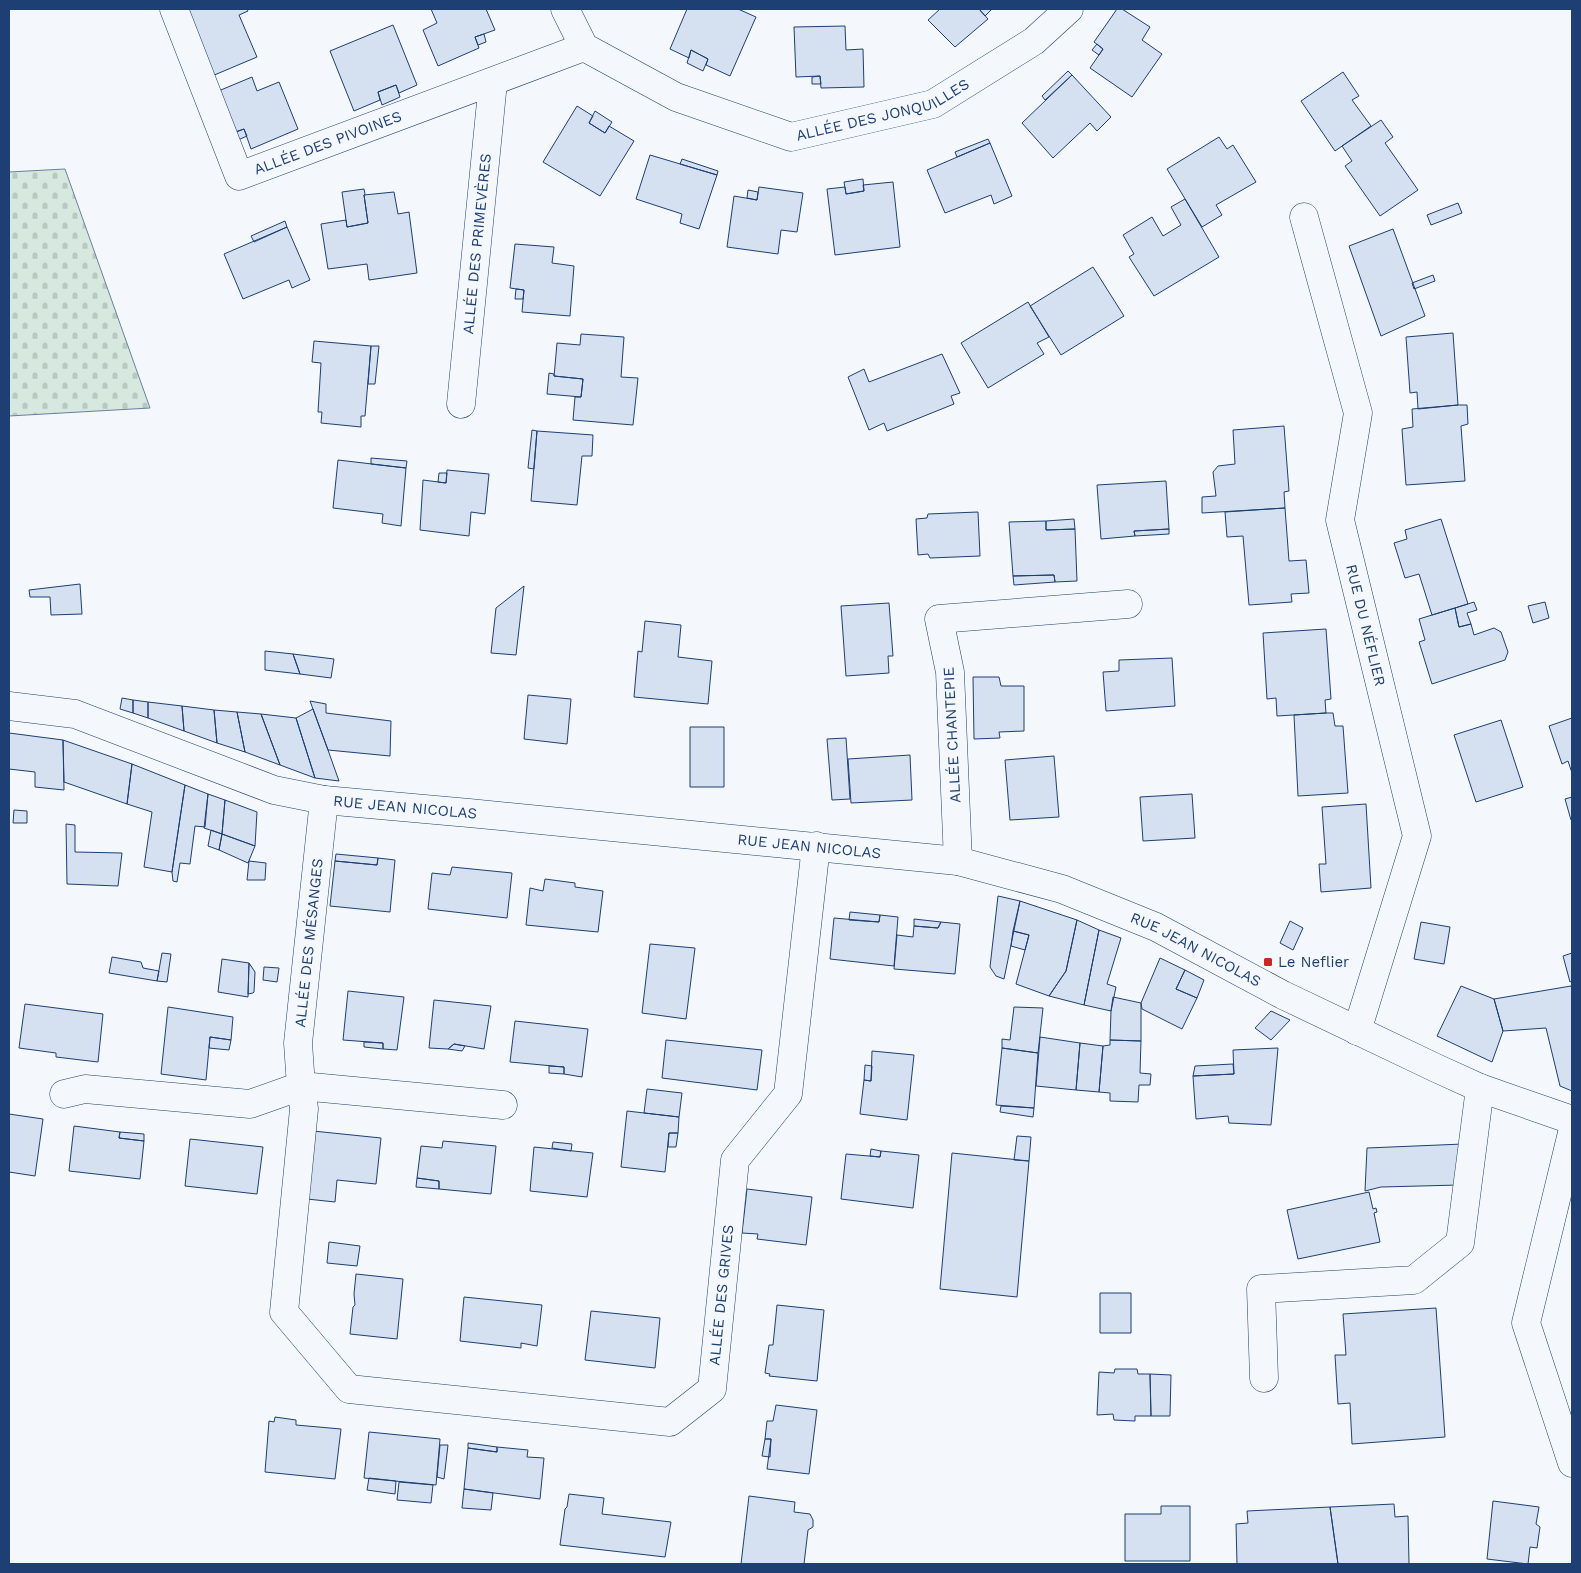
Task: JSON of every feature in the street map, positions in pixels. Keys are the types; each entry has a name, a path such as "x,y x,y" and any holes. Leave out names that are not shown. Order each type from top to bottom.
{"street":[{"name":"ALLÉE DES PIVOINES","path":"174,9 239,176 584,47"},
{"path":"565,9 584,47"},
{"name":"ALLÉE DES JONQUILLES","path":"584,47 676,97 791,137 933,104 1034,41 1069,9"},
{"name":"ALLÉE DES PRIMEVÈRES","path":"461,404 493,82"},
{"name":"RUE DU NÉFLIER","path":"1304,217 1358,412 1340,520 1417,836 1357,1031"},
{"name":"ALLÉE CHANTEPIE","path":"958,861 950,672 939,619 1128,604"},
{"name":"RUE JEAN NICOLAS","path":"9,706 75,714 274,790 324,800 958,861 1062,889 1156,927 1284,995 1357,1031 1480,1088 1572,1120"},
{"name":"ALLÉE DES MÉSANGES","path":"284,1312 304,1109 298,1043 324,800"},
{"name":"ALLÉE DES GRIVES","path":"284,1312 349,1389 670,1422 712,1389 735,1160 788,1094 816,846"},
{"path":"64,1094 85,1089 250,1104 301,1086 504,1105"},
{"path":"1264,1378 1261,1289 1414,1280 1460,1243 1480,1088"},
{"path":"1572,1133 1526,1323 1572,1463"}],"green space":[{"path":"65,169 150,408 9,416 9,172"}],"building":[{"path":"192,9 247,9 248,11 239,15 257,57 212,76 186,11"},
{"path":"431,9 486,9 495,30 475,37 479,48 438,66 423,30 437,23"},
{"path":"687,9 738,9 756,17 730,76 706,65 708,59 691,50 689,58 670,49"},
{"path":"940,9 979,9 988,19 955,47 928,20"},
{"path":"979,9 989,9 991,10 985,16"},
{"path":"1117,9 1122,9 1150,27 1142,40 1162,54 1132,97 1090,68 1103,49 1094,42"},
{"path":"393,25 417,85 399,93 396,85 378,92 380,100 354,111 330,51"},
{"path":"845,26 846,50 863,49 864,87 821,88 820,76 796,77 794,27"},
{"path":"484,34 486,42 478,45 475,37"},
{"path":"1097,44 1103,49 1099,55 1092,50"},
{"path":"691,50 708,59 703,71 687,63"},
{"path":"1068,71 1072,75 1045,100 1042,96"},
{"path":"1343,72 1359,96 1352,100 1371,126 1335,151 1301,101"},
{"path":"1072,75 1111,117 1097,131 1090,123 1053,158 1022,123"},
{"path":"820,76 821,84 812,84 812,77"},
{"path":"252,77 257,91 279,82 298,129 251,149 244,129 231,134 216,92"},
{"path":"396,85 400,97 382,105 378,92"},
{"path":"577,106 593,116 589,123 605,133 609,126 634,141 600,196 543,162"},
{"path":"595,111 612,122 605,133 589,123"},
{"path":"1381,120 1393,137 1385,143 1418,190 1380,216 1345,166 1352,161 1342,146"},
{"path":"244,129 247,136 238,140 235,132"},
{"path":"1219,137 1227,149 1233,145 1256,182 1216,205 1222,215 1202,227 1167,169"},
{"path":"988,139 990,143 957,157 955,152"},
{"path":"990,143 1012,196 994,204 991,195 945,213 927,170"},
{"path":"650,155 717,175 699,229 680,223 682,214 636,199"},
{"path":"682,159 718,171 717,175 680,164"},
{"path":"863,179 864,191 846,194 844,182"},
{"path":"893,182 900,247 835,255 827,189 845,187 846,194 864,191 863,185"},
{"path":"759,187 803,193 797,232 781,230 778,254 727,247 734,196 757,200"},
{"path":"364,189 368,223 347,227 342,192"},
{"path":"748,190 758,192 757,200 747,198"},
{"path":"394,192 398,214 409,212 417,273 369,280 367,264 328,269 321,224 346,220 347,227 368,223 364,195"},
{"path":"1185,199 1219,257 1154,296 1129,257 1134,254 1123,235 1152,217 1163,236 1181,225 1171,207"},
{"path":"1458,203 1462,213 1431,225 1427,215"},
{"path":"285,221 287,227 254,242 251,236"},
{"path":"287,227 310,280 292,288 289,280 243,299 224,254"},
{"path":"1393,229 1425,316 1381,336 1349,246"},
{"path":"515,244 554,247 552,263 574,266 570,316 522,312 524,290 510,288"},
{"path":"1093,267 1124,316 1061,355 1030,306"},
{"path":"1433,275 1435,281 1414,289 1412,283"},
{"path":"516,289 524,290 523,299 515,299"},
{"path":"1028,302 1049,337 1037,343 1044,354 988,388 961,343"},
{"path":"1453,333 1458,405 1418,409 1417,392 1410,393 1406,337"},
{"path":"581,334 624,337 621,377 638,378 633,425 573,420 575,397 581,397 583,379 554,376 557,343 580,345"},
{"path":"314,341 371,346 365,416 361,416 361,427 321,423 322,412 318,412 321,363 312,362"},
{"path":"371,346 379,346 375,384 368,384"},
{"path":"942,354 960,393 951,396 954,404 887,431 884,423 869,430 848,377 864,369 869,382"},
{"path":"549,373 554,374 554,376 583,379 581,397 547,394"},
{"path":"1467,405 1468,424 1461,426 1465,481 1406,485 1402,429 1413,427 1412,409"},
{"path":"1284,426 1289,491 1284,492 1285,508 1202,513 1202,497 1216,496 1213,472 1218,466 1235,464 1233,430"},
{"path":"532,430 537,431 534,469 528,468"},
{"path":"537,431 593,435 592,456 582,456 577,505 531,501"},
{"path":"371,458 407,461 406,468 371,464"},
{"path":"338,460 406,468 401,526 382,523 383,514 333,508"},
{"path":"447,470 489,474 485,514 471,512 469,536 420,530 423,480 446,483"},
{"path":"439,473 447,473 446,483 438,482"},
{"path":"1166,481 1169,529 1134,531 1135,536 1101,539 1097,485"},
{"path":"1285,508 1289,561 1306,560 1309,593 1291,594 1292,602 1249,605 1243,536 1227,537 1225,512"},
{"path":"978,512 980,556 930,558 928,554 918,555 916,519 927,518 928,514"},
{"path":"1074,519 1075,529 1046,530 1046,521"},
{"path":"1441,519 1468,604 1432,615 1419,574 1405,578 1394,543 1407,539 1405,530"},
{"path":"1046,521 1046,530 1075,529 1077,581 1055,582 1054,575 1013,576 1009,522"},
{"path":"1169,529 1169,534 1135,536 1134,531"},
{"path":"1054,575 1055,582 1014,585 1013,576"},
{"path":"80,584 82,614 51,615 50,597 30,597 29,590"},
{"path":"524,586 516,655 491,653 496,608"},
{"path":"1474,602 1477,610 1467,613 1471,624 1459,627 1455,608"},
{"path":"1545,602 1549,618 1533,623 1528,606"},
{"path":"889,603 893,656 888,656 889,673 846,676 841,606"},
{"path":"1455,608 1459,627 1471,624 1474,635 1494,628 1501,632 1508,652 1505,660 1432,684 1419,642 1425,640 1419,619"},
{"path":"645,621 681,625 678,657 712,661 708,704 634,697 638,651 642,652"},
{"path":"1326,629 1331,699 1325,700 1326,713 1277,716 1276,698 1267,699 1263,633"},
{"path":"265,651 293,654 300,674 265,670"},
{"path":"293,654 334,659 331,678 300,674"},
{"path":"1172,658 1175,706 1106,711 1103,672 1119,671 1119,660"},
{"path":"973,677 999,677 1001,686 1024,686 1024,731 999,732 1000,738 974,739"},
{"path":"528,695 571,699 567,744 524,739"},
{"path":"122,698 133,700 133,713 120,709"},
{"path":"133,700 148,702 148,718 133,713"},
{"path":"310,701 326,704 326,713 391,721 390,756 328,750"},
{"path":"148,702 182,706 184,731 148,718"},
{"path":"182,706 214,710 217,743 184,731"},
{"path":"313,709 339,781 315,778 296,718"},
{"path":"214,710 237,712 245,752 217,743"},
{"path":"237,712 261,714 280,765 245,752"},
{"path":"1333,713 1335,726 1343,726 1348,793 1298,796 1294,715"},
{"path":"261,714 296,718 315,778 280,765"},
{"path":"1572,718 1572,773 1568,761 1562,764 1549,726"},
{"path":"1501,720 1523,787 1476,802 1454,735"},
{"path":"690,727 724,727 724,787 690,787"},
{"path":"9,733 63,740 64,790 35,787 35,772 9,769"},
{"path":"846,738 850,799 832,800 827,739"},
{"path":"63,740 132,764 127,804 64,782"},
{"path":"910,755 912,800 851,803 848,759"},
{"path":"1054,756 1059,817 1010,820 1005,760"},
{"path":"132,764 185,785 172,872 144,867 152,812 127,804"},
{"path":"185,785 208,794 205,827 195,826 190,864 180,863 177,882 173,881 172,872"},
{"path":"208,794 225,800 222,834 204,828"},
{"path":"1192,794 1195,838 1143,841 1140,797"},
{"path":"1572,797 1572,820 1571,820 1565,799"},
{"path":"225,800 257,812 255,846 222,834"},
{"path":"1366,804 1371,888 1321,892 1319,864 1326,864 1322,807"},
{"path":"14,810 27,811 27,823 13,823"},
{"path":"66,824 75,825 75,852 122,853 118,886 67,884"},
{"path":"211,830 222,834 219,850 208,846"},
{"path":"222,834 255,846 248,863 219,850"},
{"path":"336,854 378,858 377,865 335,861"},
{"path":"378,858 395,860 390,912 330,906 335,861 377,865"},
{"path":"249,861 266,863 265,880 247,880"},
{"path":"452,867 512,873 507,918 428,909 432,873 450,875"},
{"path":"545,879 575,883 575,887 603,891 598,932 526,925 530,888 543,891"},
{"path":"998,896 1020,901 1004,979 996,976 990,967"},
{"path":"1020,901 1077,920 1066,971 1049,996 1016,984 1029,935 1013,931"},
{"path":"850,912 880,915 879,922 849,920"},
{"path":"880,915 898,917 894,966 830,959 834,918 879,922"},
{"path":"914,919 941,922 938,928 914,926"},
{"path":"1077,920 1099,930 1084,1005 1049,996 1066,971"},
{"path":"1290,921 1303,928 1293,950 1280,943"},
{"path":"941,922 960,924 955,974 894,969 897,935 913,937 914,926 938,928"},
{"path":"1421,922 1450,927 1444,964 1414,959"},
{"path":"1099,930 1121,938 1107,984 1116,987 1111,1011 1084,1005"},
{"path":"1013,931 1029,935 1025,950 1011,946"},
{"path":"650,944 695,948 686,1019 642,1013"},
{"path":"162,953 171,954 167,982 157,981"},
{"path":"1572,953 1572,981 1570,982 1563,956"},
{"path":"112,957 141,962 143,968 159,971 157,981 109,973"},
{"path":"1160,958 1185,970 1176,989 1197,998 1182,1029 1142,1009 1141,1003"},
{"path":"222,959 249,963 248,997 218,992"},
{"path":"249,963 255,972 254,992 248,994"},
{"path":"264,967 279,968 277,982 263,980"},
{"path":"1185,970 1204,980 1197,998 1176,989"},
{"path":"1461,986 1494,999 1503,1031 1492,1062 1437,1036"},
{"path":"1571,986 1572,1091 1560,1086 1546,1028 1503,1031 1494,999"},
{"path":"348,991 404,997 397,1050 383,1049 383,1043 343,1040"},
{"path":"1113,997 1141,1003 1141,1041 1110,1040"},
{"path":"434,1000 491,1006 484,1049 454,1044 448,1049 429,1048"},
{"path":"25,1004 103,1014 98,1062 56,1057 56,1053 19,1048"},
{"path":"168,1007 233,1017 231,1040 210,1037 206,1080 161,1074"},
{"path":"1014,1007 1043,1008 1038,1053 1002,1048 1002,1039 1010,1040"},
{"path":"1271,1011 1290,1020 1271,1040 1255,1028"},
{"path":"515,1021 588,1029 582,1077 564,1074 564,1067 510,1062"},
{"path":"210,1037 231,1040 229,1050 209,1048"},
{"path":"1040,1037 1080,1043 1076,1090 1036,1086"},
{"path":"666,1040 762,1050 757,1090 662,1078"},
{"path":"1110,1040 1141,1041 1140,1073 1151,1074 1150,1085 1139,1085 1138,1102 1110,1101 1110,1093 1099,1092 1103,1046 1110,1045"},
{"path":"364,1042 383,1043 383,1049 364,1047"},
{"path":"1080,1043 1103,1046 1099,1092 1076,1090"},
{"path":"454,1044 465,1046 462,1051 448,1049"},
{"path":"1002,1048 1038,1053 1034,1108 996,1105"},
{"path":"1278,1048 1271,1125 1229,1123 1228,1116 1196,1119 1193,1076 1234,1074 1233,1050"},
{"path":"872,1051 914,1055 907,1120 860,1114 864,1080 871,1081"},
{"path":"1233,1064 1234,1074 1193,1076 1195,1066"},
{"path":"865,1065 872,1066 871,1081 864,1080"},
{"path":"549,1066 564,1067 564,1074 549,1073"},
{"path":"647,1089 682,1093 679,1117 644,1113"},
{"path":"1001,1106 1034,1108 1033,1117 1000,1112"},
{"path":"627,1111 679,1117 678,1133 669,1133 665,1172 621,1167"},
{"path":"9,1114 43,1119 35,1176 9,1172"},
{"path":"74,1126 120,1132 119,1138 144,1141 140,1179 69,1171"},
{"path":"313,1131 381,1138 376,1184 337,1180 335,1202 307,1199"},
{"path":"120,1132 144,1134 144,1141 119,1138"},
{"path":"669,1133 678,1133 676,1147 668,1147"},
{"path":"1017,1136 1031,1137 1029,1161 1014,1160"},
{"path":"190,1139 263,1147 257,1194 185,1186"},
{"path":"443,1141 496,1146 491,1194 439,1189 439,1181 417,1178 421,1146 442,1148"},
{"path":"553,1142 572,1144 571,1151 552,1148"},
{"path":"1463,1144 1459,1185 1381,1187 1365,1191 1367,1148"},
{"path":"534,1147 593,1153 587,1197 530,1191"},
{"path":"871,1149 881,1151 880,1157 870,1156"},
{"path":"881,1151 919,1155 913,1208 841,1199 846,1154 880,1157"},
{"path":"952,1153 1029,1161 1017,1297 940,1289"},
{"path":"417,1178 439,1181 439,1189 416,1187"},
{"path":"747,1189 812,1197 806,1245 757,1239 758,1234 742,1233"},
{"path":"1369,1192 1373,1209 1376,1208 1377,1212 1374,1213 1380,1242 1298,1259 1287,1210"},
{"path":"329,1242 360,1246 357,1266 327,1263"},
{"path":"356,1274 403,1279 397,1339 350,1334 353,1307 355,1305"},
{"path":"1100,1293 1131,1293 1131,1333 1100,1333"},
{"path":"464,1297 542,1305 537,1346 521,1343 521,1348 460,1341"},
{"path":"777,1305 824,1310 817,1381 769,1376 770,1374 765,1373 769,1345 773,1345"},
{"path":"1436,1308 1445,1437 1352,1444 1350,1403 1338,1404 1335,1355 1346,1355 1343,1314"},
{"path":"591,1311 660,1318 655,1368 585,1360"},
{"path":"1115,1369 1137,1369 1138,1374 1150,1374 1151,1416 1135,1416 1135,1421 1114,1420 1113,1414 1097,1415 1099,1372 1114,1373"},
{"path":"1150,1374 1171,1375 1170,1416 1151,1416"},
{"path":"776,1405 817,1410 809,1474 767,1469 771,1439 765,1439 767,1421 773,1421"},
{"path":"275,1417 296,1420 296,1425 341,1429 335,1479 265,1472 269,1421 274,1422"},
{"path":"369,1432 440,1439 436,1485 364,1478"},
{"path":"765,1439 771,1439 770,1457 762,1456"},
{"path":"468,1443 497,1447 497,1452 468,1448"},
{"path":"440,1445 448,1445 444,1479 437,1477"},
{"path":"497,1447 528,1450 527,1457 544,1458 540,1499 464,1489 468,1448 497,1452"},
{"path":"369,1478 396,1481 395,1494 367,1490"},
{"path":"399,1482 433,1485 431,1503 397,1500"},
{"path":"464,1489 493,1493 491,1510 462,1508"},
{"path":"569,1494 604,1498 602,1514 671,1522 665,1557 560,1545"},
{"path":"749,1496 795,1502 794,1512 810,1514 813,1520 813,1527 808,1530 804,1564 741,1564"},
{"path":"1493,1501 1539,1507 1536,1524 1540,1527 1537,1548 1530,1547 1528,1564 1487,1559"},
{"path":"1394,1504 1395,1517 1408,1516 1409,1564 1338,1564 1330,1507"},
{"path":"1161,1506 1190,1506 1190,1561 1125,1561 1125,1514 1161,1514"},
{"path":"1330,1507 1338,1564 1237,1564 1236,1524 1248,1523 1247,1511"}],"place":[{"name":"Le Neflier","path":"1268,962"}]}
